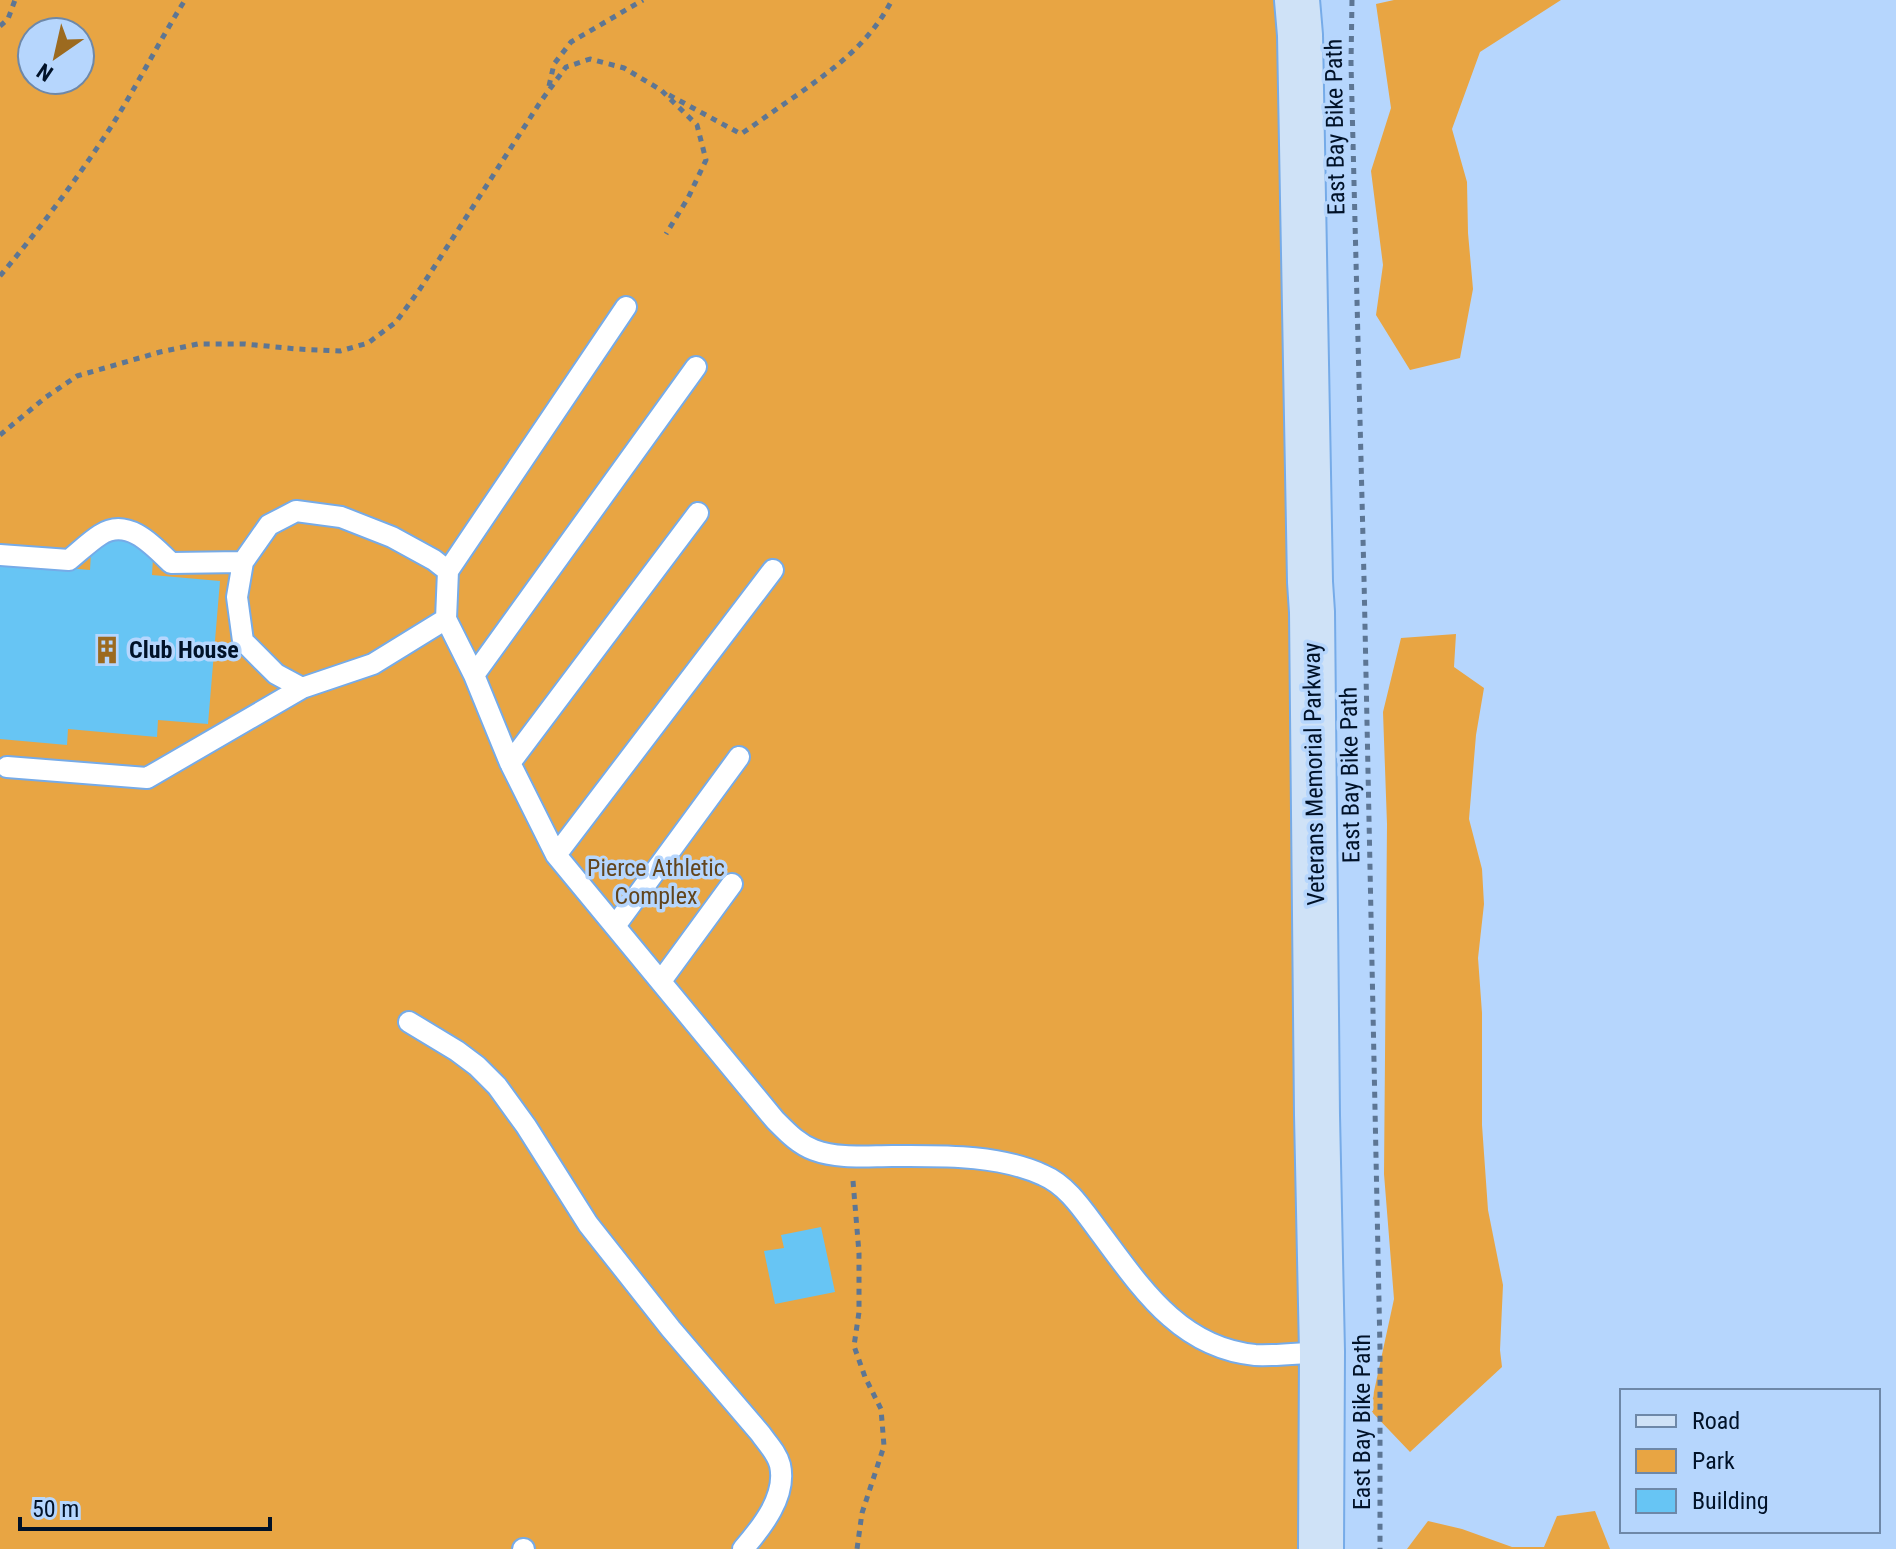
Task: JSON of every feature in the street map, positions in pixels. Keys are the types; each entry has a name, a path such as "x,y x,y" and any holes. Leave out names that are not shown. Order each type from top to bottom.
{"main road":[{"name":"Veterans Memorial Parkway","path":"1297,0 1301,48 1312,612 1322,1352 1321,1549"}],"lane":[{"path":"626,307 448,571 446,619 474,675 510,763 556,855 793,1139 814,1150 850,1156 927,1156 1003,1162 1046,1176 1076,1201 1149,1296 1188,1332 1209,1344 1257,1355 1322,1352"},
{"path":"474,675 696,367"},
{"path":"302,688 276,674 243,641 237,597 243,562 269,525 296,511 341,517 392,537 448,571"},
{"path":"510,763 698,513"},
{"path":"0,555 69,560 101,534 114,529 128,530 147,539 171,563 243,562"},
{"path":"556,855 773,570"},
{"path":"7,767 147,778 302,688 373,664 446,619"},
{"path":"615,926 739,757"},
{"path":"661,981 732,884"},
{"path":"409,1022 467,1058 497,1086 588,1224 775,1454 781,1476 776,1501 743,1549"}],"path":[{"path":"0,26 8,19 15,0"},
{"path":"0,276 36,233 108,132 185,0"},
{"path":"548,91 554,64 571,42 643,0"},
{"path":"0,435 77,376 160,352 198,344 340,351 368,343 396,322 420,289 566,67 590,59 624,68 741,134 835,69 865,41 892,0"},
{"name":"East Bay Bike Path","path":"1352,0 1380,1350 1380,1549"},
{"path":"661,90 697,125 706,160 666,234"},
{"path":"850,1156 859,1253 859,1312 854,1346 881,1409 884,1446 862,1513 857,1549"}],"green space":[{"name":"Pierce Athletic Complex","path":"0,0 1292,0 1321,1549 0,1549"},
{"path":"1394,0 1561,0 1480,52 1452,129 1467,182 1473,289 1460,358 1410,370 1376,315 1383,265 1371,171 1391,108 1376,4"},
{"path":"1456,634 1454,667 1484,688 1476,735 1469,819 1482,869 1484,904 1478,958 1482,1013 1482,1125 1488,1210 1503,1285 1502,1367 1410,1452 1370,1410 1394,1299 1384,1174 1387,824 1383,712 1401,638"},
{"path":"1595,1511 1610,1549 1407,1549 1428,1521 1462,1529 1512,1547 1544,1547 1557,1516"}],"building":[{"name":"Club House","path":"122,533 153,558 152,575 220,581 208,724 158,720 157,737 68,729 67,745 0,739 0,562 90,570 91,552 104,538"},
{"path":"821,1227 835,1292 775,1304 764,1251 784,1248 781,1235"}],"place":[{"name":"Club House","path":"107,650"}]}
